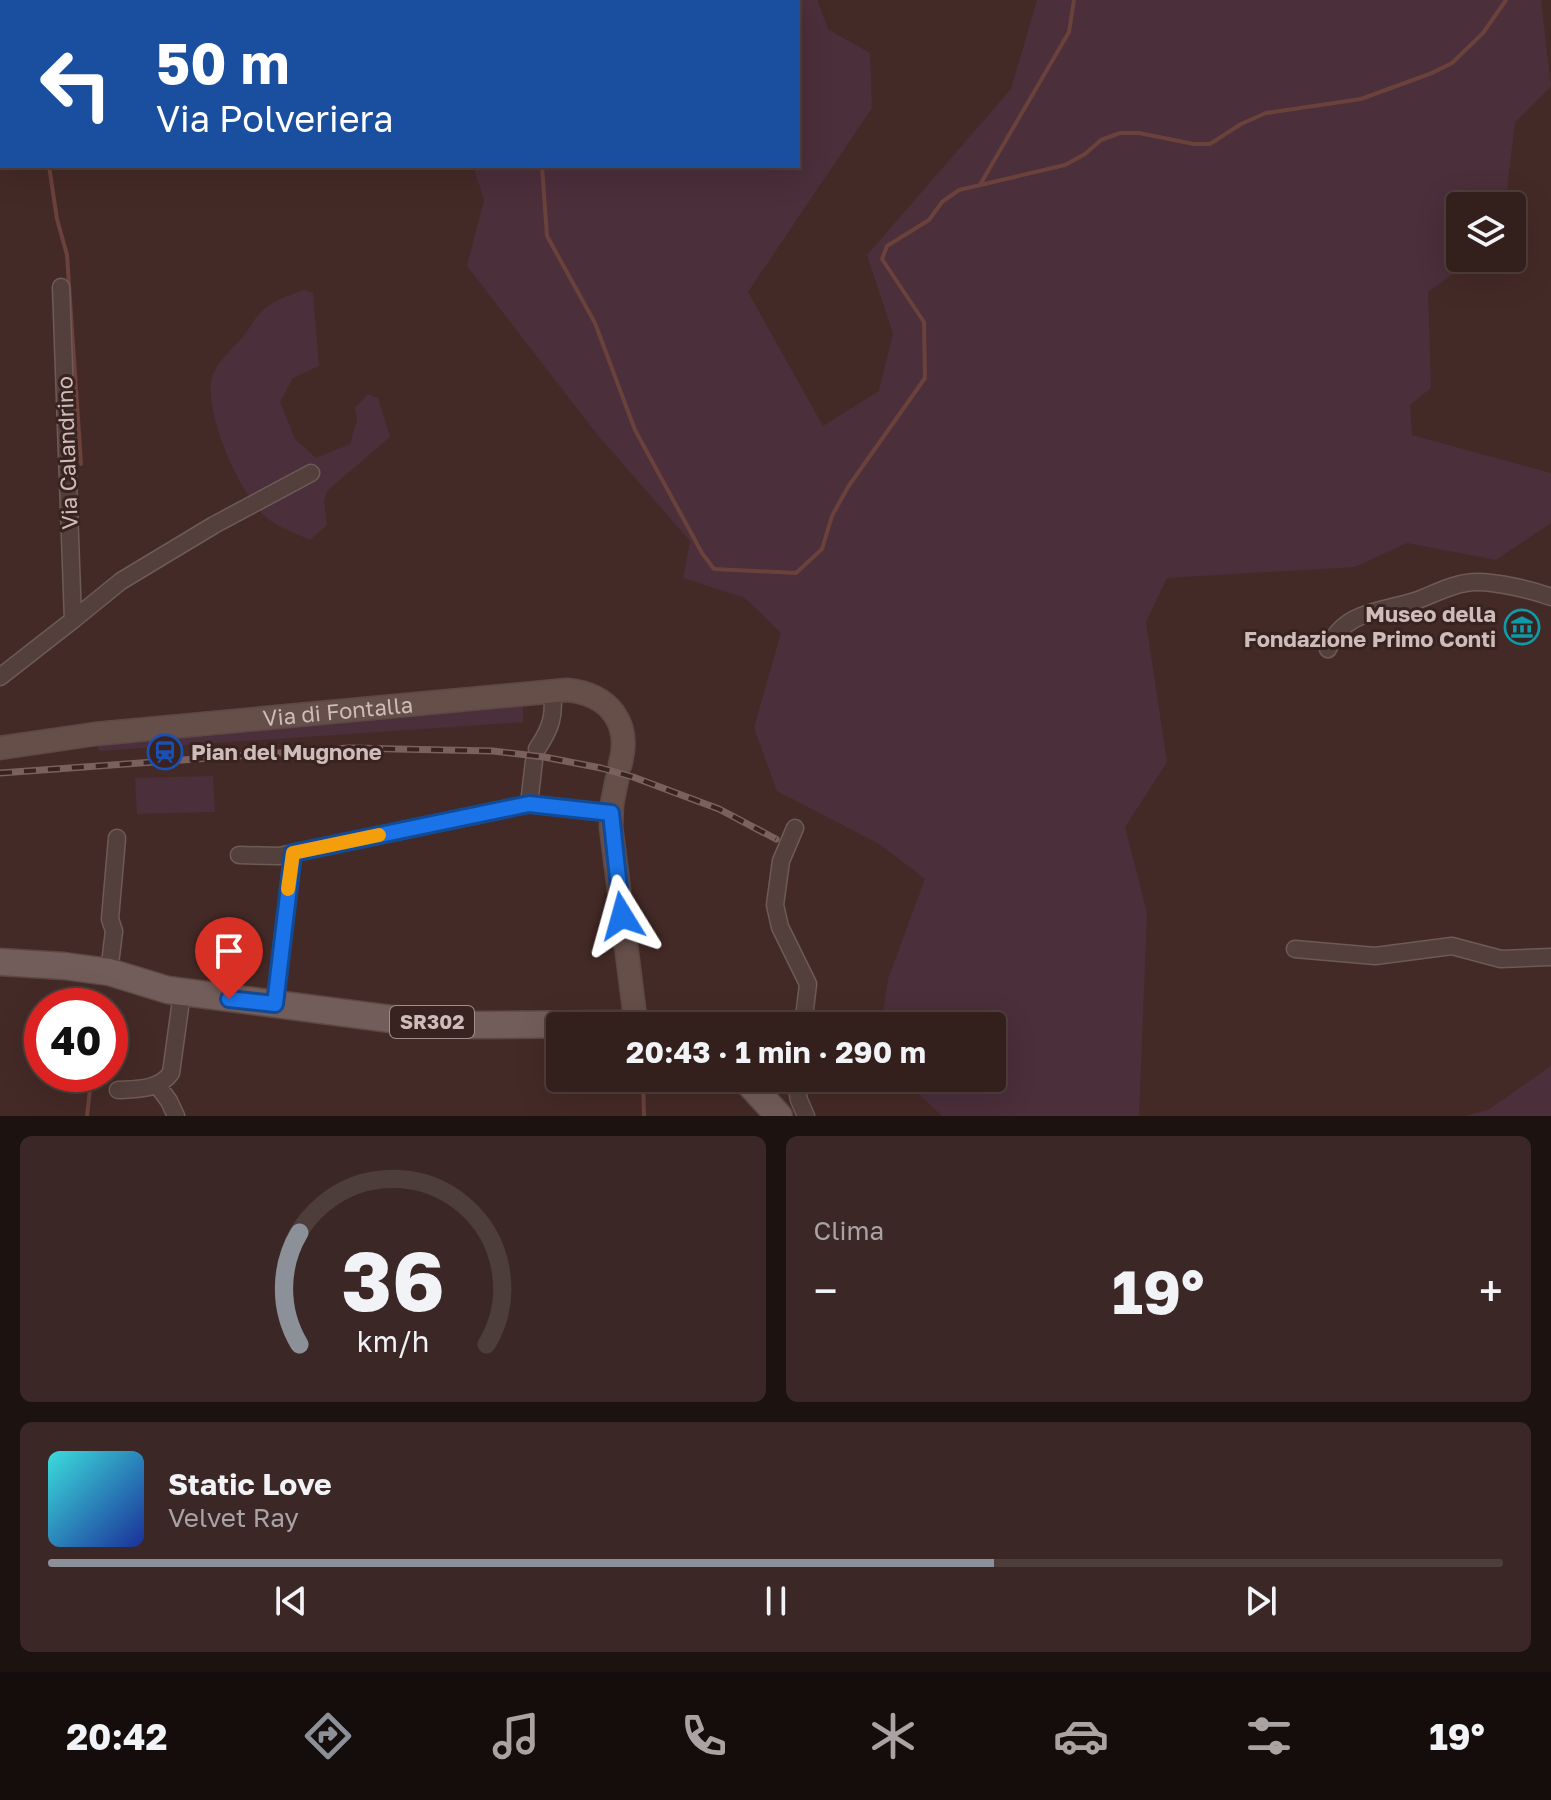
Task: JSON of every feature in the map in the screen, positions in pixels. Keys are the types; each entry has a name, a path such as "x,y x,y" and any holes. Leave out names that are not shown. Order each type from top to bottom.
{"main road":[{"name":"SR302","path":"0,962 104,972 182,993 275,1004 454,1024 546,1024"},
{"path":"757,1092 779,1116"}],"street":[{"name":"Via Calandrino","path":"61,287 73,620"},
{"path":"0,677 121,581 311,473"},
{"path":"1328,649 1337,632 1374,610 1423,598 1440,589 1476,582 1551,597"},
{"path":"529,804 535,755 555,715 552,691"},
{"name":"Via di Fontalla","path":"0,748 109,732 552,691 590,694 610,709 624,740 611,813 612,843 639,1012"},
{"path":"239,855 279,856 529,804 611,813"},
{"path":"795,828 781,861 775,905 780,927 808,984 805,1012"},
{"path":"104,972 114,931 110,919 117,838"},
{"path":"275,1004 293,853"},
{"path":"1295,949 1375,956 1452,946 1501,959 1551,957"},
{"path":"128,1090 157,1085 166,1081 171,1073 182,993"},
{"path":"157,1085 176,1116"},
{"path":"798,1092 806,1116"}],"shaded area":[{"path":"800,0 817,0 829,30 870,53 872,108 748,292 823,426 879,391 893,333 867,255 1011,89 1037,0 1541,0 1551,86 1515,122 1507,192 1446,192 1446,272 1456,272 1428,292 1431,388 1410,405 1412,435 1551,473 1551,523 1496,560 1407,543 1355,567 1167,578 1146,622 1167,762 1125,827 1147,913 1139,1116 942,1116 917,1092 1006,1092 1006,1012 883,1012 888,979 925,879 881,845 777,791 754,728 781,633 745,598 683,578 690,541 596,433 467,266 484,200 474,168 800,168"},
{"path":"304,290 313,293 319,366 293,378 280,402 295,439 316,458 350,444 357,420 355,408 368,394 378,398 390,437 327,491 324,501 327,525 310,540 271,521 248,496 220,437 211,398 215,370 264,309"},
{"path":"523,702 523,722 99,751 98,744"},
{"path":"213,776 215,812 137,814 135,778"},
{"path":"1551,1066 1551,1116 1464,1116 1488,1110"}],"waterway":[{"path":"981,183 1069,32 1074,0"},
{"path":"542,168 547,236 595,323 635,430 702,553 714,569 796,573 822,549 832,516 848,487 925,378 924,322 882,259 887,246 929,220 942,202 959,190 1065,165 1101,140 1120,133 1210,144 1241,124 1266,113 1361,99 1432,73 1452,63 1483,33 1506,0"},
{"path":"49,168 57,219 67,255 81,464"},
{"path":"87,1116 90,1092"},
{"path":"643,1092 644,1116"}],"railway":[{"path":"0,773 349,748 493,751 544,757 633,777 719,809 776,839"}],"slow traffic":[{"path":"288,889 293,853 379,835"}],"place":[{"name":"Museo della Fondazione Primo Conti","path":"1522,627"},
{"name":"Pian del Mugnone","path":"165,752"}],"route":[{"path":"229,999 275,1004 293,853 529,804 611,813 622,916"}]}
